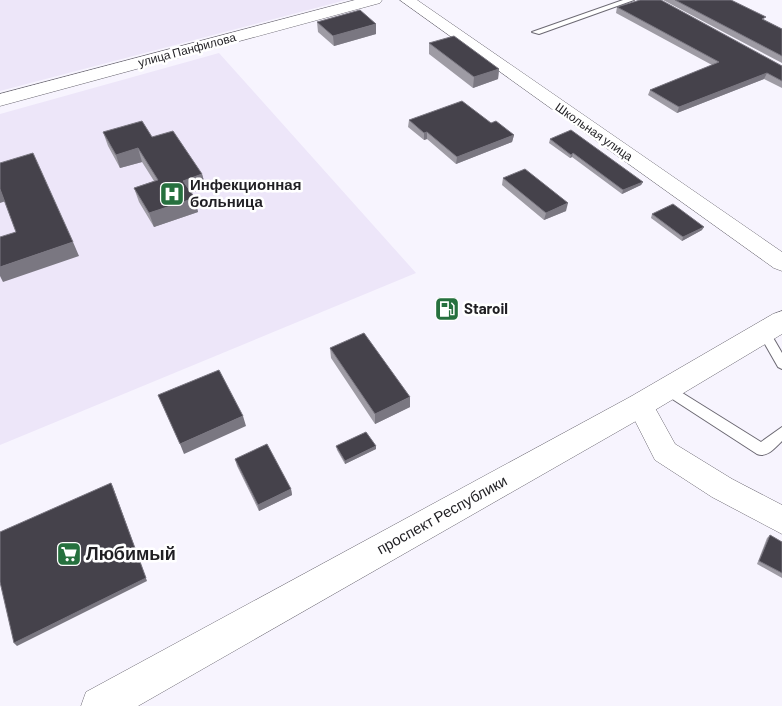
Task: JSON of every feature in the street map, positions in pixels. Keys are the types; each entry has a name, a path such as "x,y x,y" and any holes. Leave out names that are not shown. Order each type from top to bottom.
{"main road":[{"name":"улица Панфилова","path":"0,100 374,0"},
{"name":"проспект Республики","path":"100,706 640,405 776,326"}],"street":[{"name":"Школьная улица","path":"407,0 782,263"},
{"path":"640,405 665,452 722,488 782,520"}],"lane":[{"path":"536,32 630,0"},
{"path":"776,326 782,364"},
{"path":"668,389 762,450 782,432"}],"shaded area":[{"path":"0,0 346,0 0,91"},
{"name":"Инфекционная больница","path":"219,53 416,273 0,445 0,114"}],"building":[{"path":"640,0 661,0 782,66 782,81 767,73 679,107 650,90 719,62 617,7"},
{"path":"675,0 731,0 766,17 762,19 782,29 782,56"},
{"path":"360,10 376,24 333,36 317,22"},
{"path":"454,36 499,69 474,77 429,43"},
{"path":"462,101 491,123 496,121 514,135 457,157 409,120"},
{"path":"142,121 152,137 173,131 202,174 183,181 195,198 149,213 134,188 158,180 138,148 116,155 103,132"},
{"path":"571,130 643,182 623,190 573,153 571,155 550,139"},
{"path":"33,153 73,242 0,267 0,237 16,232 0,189 0,163"},
{"path":"525,169 568,203 546,213 503,178"},
{"path":"673,204 704,227 683,237 652,214"},
{"path":"364,333 410,397 375,414 330,348"},
{"path":"219,370 243,416 180,444 158,395"},
{"path":"366,432 376,446 345,461 336,446"},
{"path":"267,444 291,489 258,505 235,459"},
{"name":"Любимый","path":"111,483 146,578 14,643 0,582 0,532"},
{"path":"770,535 782,542 782,573 759,561"}],"place":[{"name":"Инфекционная больница","path":"172,194"},
{"name":"Staroil","path":"447,309"},
{"name":"Любимый","path":"69,554"}]}
